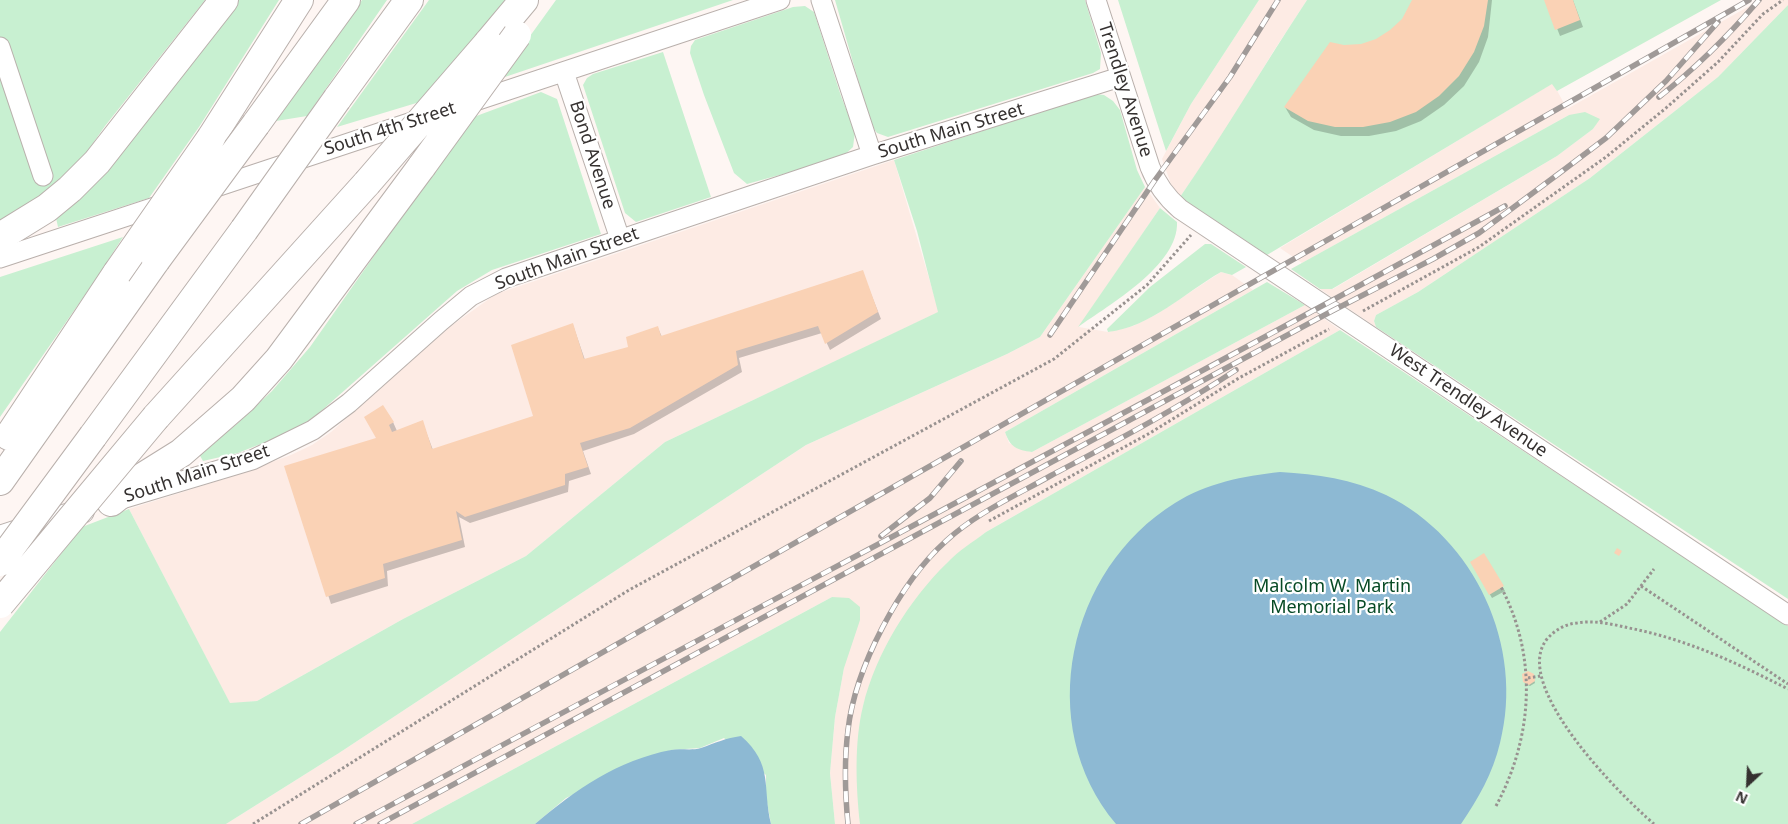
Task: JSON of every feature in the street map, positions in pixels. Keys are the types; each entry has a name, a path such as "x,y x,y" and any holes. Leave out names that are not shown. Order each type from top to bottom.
{"highway":[{"path":"0,237 47,208 70,189 97,162 224,0"},
{"path":"4,465 117,273 211,138 299,0"},
{"path":"4,465 346,0"},
{"path":"0,562 244,230 409,0"},
{"path":"0,604 156,417 366,183 524,0"},
{"path":"111,502 141,478 180,453 243,399 279,359 517,35 528,16 534,0"}],"main road":[{"name":"South Main Street","path":"0,538 111,502"}],"street":[{"name":"South 4th Street","path":"0,258 780,0"},
{"path":"821,0 872,156"},
{"name":"Trendley Avenue","path":"1096,0 1120,77 1156,180"},
{"path":"0,47 43,176"},
{"name":"Bond Avenue","path":"564,72 620,239"},
{"name":"South Main Street","path":"111,502 252,460 286,445 313,430 349,404 441,321 472,296 506,278 872,156 1120,77"},
{"name":"West Trendley Avenue","path":"1156,180 1170,201 1200,223 1788,615"}],"path":[{"path":"989,521 1150,433 1239,378 1378,304 1479,247 1606,157 1674,102 1718,62 1763,14 1782,0"},
{"path":"253,824 629,590 1054,359 1147,285 1200,223"},
{"path":"1598,622 1620,611 1654,569"},
{"path":"1641,586 1788,684"},
{"path":"1496,806 1507,785 1518,754 1525,722 1528,678 1518,626 1501,587"},
{"path":"1654,824 1616,790 1580,747 1540,676 1539,655 1550,636 1566,625 1598,622 1647,631 1698,646 1788,689"},
{"path":"1528,678 1540,676"}],"shaded area":[{"path":"1259,0 1307,0 1226,130 1180,197 1171,184 1162,159 1191,104"},
{"path":"1760,0 1788,0 1788,5 1718,77 1590,178 1418,292 1376,315 1374,321 1376,327 1320,289 1333,289 1557,156 1593,129 1599,119 1569,115 1302,263 1280,248 1553,83 1567,109"},
{"path":"894,160 939,312 665,442 526,556 403,619 257,701 230,704 129,509 224,479 291,455 312,445 331,432 451,326 496,294"},
{"path":"1145,187 1160,208 1079,327 1108,332 1133,326 1157,314 1221,272 1232,275 1253,290 1005,432 1009,443 1032,452 1305,305 1340,330 986,532 948,562 878,664 863,706 858,756 860,824 835,824 830,773 835,717 844,668 832,597 412,824 226,824 339,753 806,445 1007,354 1040,337"}],"green space":[{"path":"0,0 205,0 105,126 72,173 44,201 0,224"},
{"path":"235,0 279,0 199,127 149,198 58,227 56,218 75,202"},
{"path":"362,0 387,0 307,116 276,121"},
{"path":"429,0 505,0 423,101 337,127"},
{"path":"556,0 733,0 499,79"},
{"path":"835,0 1085,0 1101,53 1100,69 1093,73 888,137 877,133 871,125"},
{"path":"1118,0 1259,0 1191,104 1166,151"},
{"path":"1307,0 1721,0 1557,91 1552,84 1267,255 1180,197"},
{"path":"1788,5 1788,599 1376,327 1374,321 1376,315 1418,292 1590,178 1718,77"},
{"path":"805,6 814,12 841,96 855,132 853,147 841,158 747,184 734,173 704,95 690,53 691,46 695,40 793,7"},
{"path":"663,52 711,197 636,222 625,213 583,85 587,78 593,74"},
{"path":"541,92 557,99 601,234 492,270 457,291 311,420 278,437 238,453 203,461 199,454 238,423 272,391 310,347 471,118"},
{"path":"1095,94 1104,95 1113,101 1120,110 1137,170 1145,187 1040,337 1007,354 806,445 339,753 226,824 0,824 0,632 82,527 129,509 230,703 257,701 403,619 526,556 665,442 938,312 917,231 894,160"},
{"path":"1585,112 1600,119 1593,129 1557,156 1332,289 1320,289 1291,269 1569,115"},
{"path":"1160,208 1177,222 1175,238 1167,253 1140,282 1078,327"},
{"path":"123,237 96,279 0,417 0,277"},
{"path":"1205,244 1211,244 1246,267 1232,275 1221,272 1153,316 1124,329 1108,332 1107,329 1150,287"},
{"path":"1267,282 1305,305 1032,452 1018,449 1009,441 1005,432"},
{"name":"Malcolm W. Martin Memorial Park","path":"1340,330 1788,626 1788,824 860,824 857,750 860,720 869,686 876,666 896,628 920,594 947,563 986,532"},
{"path":"832,597 849,598 860,607 860,620 844,668 835,717 830,773 835,824 771,824 766,797 766,775 724,738 700,748 671,750 566,798 535,824 412,824"}],"water":[{"path":"1280,472 1307,474 1347,481 1386,495 1417,514 1445,538 1468,567 1486,599 1498,634 1505,670 1506,707 1500,743 1493,765 1479,795 1461,824 1116,824 1090,784 1075,741 1070,696 1074,651 1087,607 1109,567 1138,532 1187,496 1213,485"},
{"path":"741,736 751,747 763,767 771,824 535,824 582,788 633,761 671,750 701,748 725,739"}],"building":[{"path":"1412,0 1488,0 1484,26 1474,52 1459,76 1439,96 1416,112 1390,122 1363,127 1335,127 1308,121 1284,107 1330,42 1344,45 1361,44 1376,39 1402,19"},
{"path":"1544,0 1573,0 1580,20 1555,30"},
{"path":"863,270 878,312 825,344 818,326 736,351 738,365 630,428 580,443 588,467 565,474 565,485 465,517 456,511 462,540 383,564 385,578 326,597 284,466 376,438 364,417 383,405 394,422 389,425 392,432 423,420 432,449 533,416 511,345 573,323 584,359 628,347 626,337 658,326 661,336"},
{"path":"1617,548 1622,551 1619,556 1614,553"},
{"path":"1484,553 1504,586 1489,595 1470,562"},
{"path":"1528,671 1534,674 1535,681 1529,685 1523,682 1522,674"}],"railway":[{"path":"1050,335 1155,180 1230,77 1278,0"},
{"path":"301,824 1749,0"},
{"path":"1659,97 1712,51 1759,0"},
{"path":"380,824 1479,233 1606,138 1666,81 1718,22"},
{"path":"356,824 1505,206"},
{"path":"848,824 845,777 848,730 852,706 860,680 882,628 912,579 929,558 946,541 983,513 1145,425 1236,370"},
{"path":"881,536 930,498 961,461"}]}
